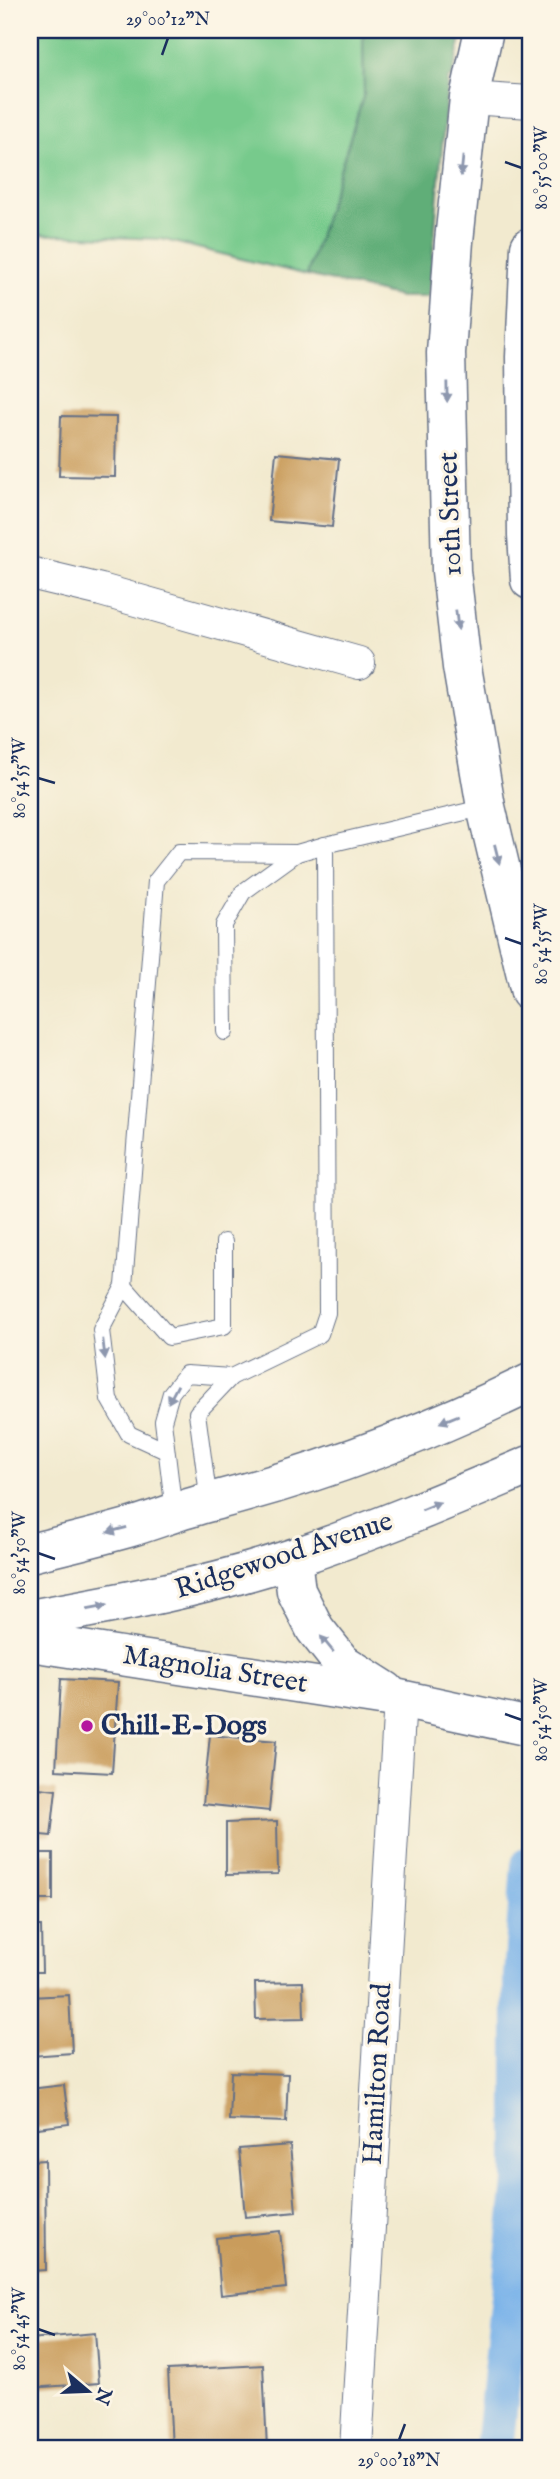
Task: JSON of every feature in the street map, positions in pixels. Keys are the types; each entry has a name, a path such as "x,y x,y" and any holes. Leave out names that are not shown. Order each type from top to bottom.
{"street":[{"name":"10th Street","path":"484,30 468,98 446,353 451,571 485,807 530,992"},
{"path":"468,98 530,102"},
{"path":"530,247 525,357 530,580"},
{"path":"30,573 101,590 359,663"},
{"path":"30,1553 243,1494 326,1467 521,1388"},
{"name":"Ridgewood Avenue","path":"30,1619 156,1597 292,1559 421,1511 530,1465"},
{"name":"Magnolia Street","path":"292,1559 296,1591 315,1629 342,1663 400,1699"},
{"name":"Magnolia Street","path":"30,1642 400,1699 530,1727"},
{"name":"Hamilton Road","path":"356,2449 400,1699"}],"lane":[{"path":"166,1451 129,1434 110,1399 101,1330 124,1286 156,881 179,852 297,853 485,807"},
{"path":"192,1507 197,1413 231,1377 320,1334 327,1313 325,845"},
{"path":"225,1032 224,925 243,891 297,853"},
{"path":"124,1286 169,1337 223,1326 224,1242"},
{"path":"192,1507 166,1451 163,1421 171,1393 186,1374 231,1377"}],"green space":[{"path":"30,30 363,30 364,94 307,275 161,239 30,234"},
{"path":"363,30 463,30 452,77 448,78 429,297 400,297 307,275 364,94"}],"building":[{"path":"61,416 116,417 115,477 59,476"},
{"path":"276,453 339,459 332,527 269,521"},
{"name":"Chill-E-Dogs","path":"61,1679 118,1682 112,1773 56,1770"},
{"path":"210,1735 276,1741 269,1811 203,1804"},
{"path":"30,1787 56,1790 51,1836 30,1834"},
{"path":"277,1821 278,1874 226,1875 226,1823"},
{"path":"30,1853 53,1853 53,1900 30,1900"},
{"path":"30,1926 41,1926 42,1972 30,1972"},
{"path":"303,1982 304,2018 256,2019 255,1983"},
{"path":"69,1995 72,2053 30,2056 30,1997"},
{"path":"231,2072 288,2074 286,2122 229,2120"},
{"path":"64,2085 69,2124 30,2129 30,2089"},
{"path":"290,2145 296,2212 245,2217 239,2149"},
{"path":"45,2160 46,2270 30,2271 30,2161"},
{"path":"280,2231 286,2288 221,2295 216,2238"},
{"path":"95,2333 99,2383 30,2388 30,2339"},
{"path":"263,2365 267,2449 172,2449 168,2370"}],"waterway":[{"path":"494,2449 522,2183 522,1977 530,1865"}],"place":[{"name":"Chill-E-Dogs","path":"87,1726"}]}
